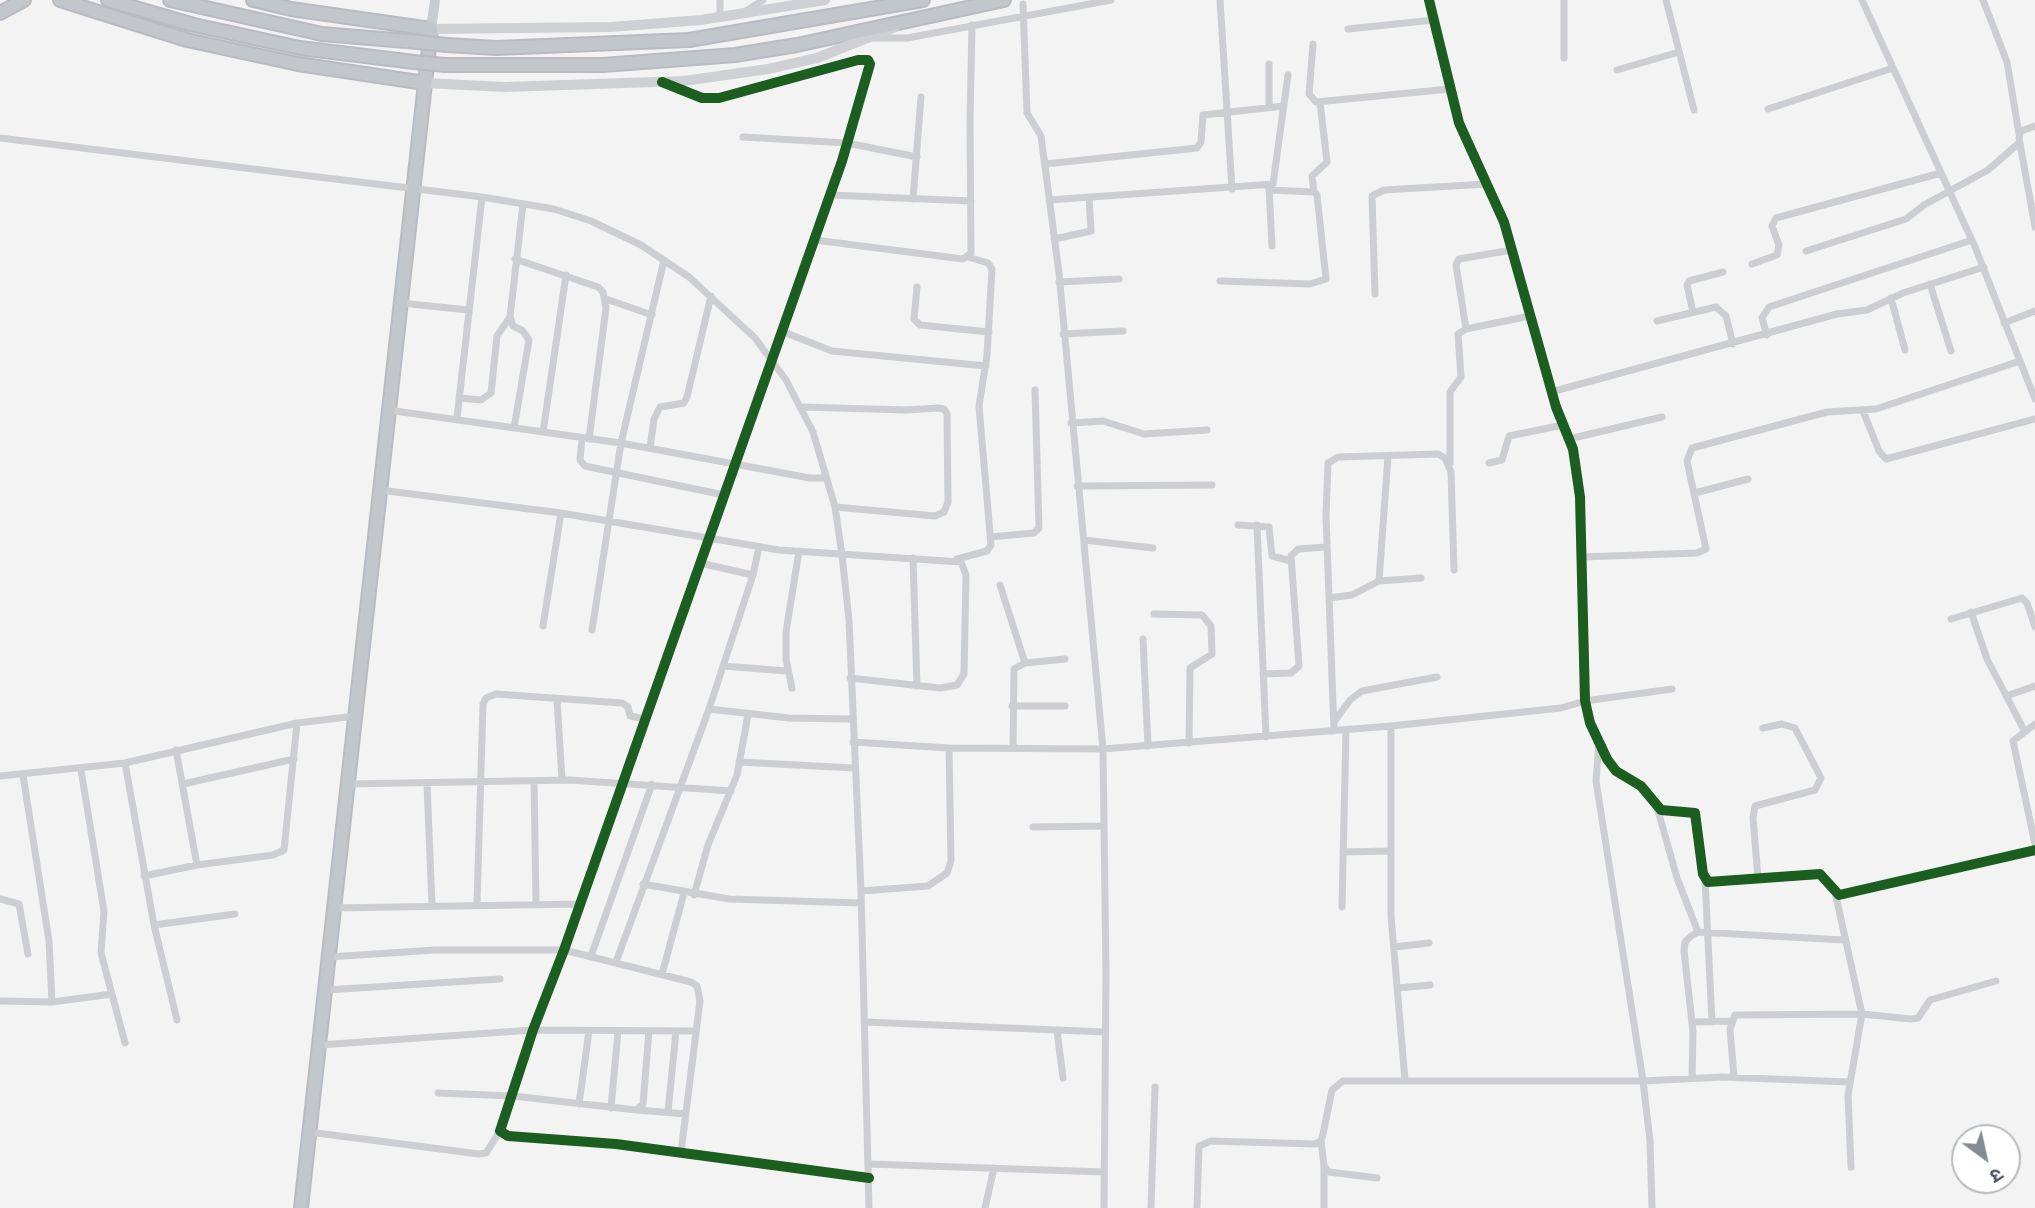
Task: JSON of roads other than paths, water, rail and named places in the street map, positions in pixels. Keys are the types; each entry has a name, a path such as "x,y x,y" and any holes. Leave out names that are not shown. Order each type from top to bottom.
{"highway":[{"path":"0,13 24,0"},
{"path":"60,0 187,40 298,64 425,83"},
{"path":"107,0 194,25 300,48 445,65 603,65 722,56 797,44 1004,0"},
{"path":"170,0 322,34 447,45 506,47 689,40 923,0"},
{"path":"253,0 291,9 431,29 301,1208"}],"main road":[{"path":"435,0 431,29 611,27 720,17 825,0"},
{"path":"425,83 505,88 662,82 768,69 817,58 872,38 908,21"}],"street":[{"path":"720,0 720,17"},
{"path":"742,14 763,0"},
{"path":"872,38 907,38 1111,0"},
{"path":"1220,0 1232,188"},
{"path":"1429,0 1450,89 1472,157 1500,212 1578,477 1585,701 1599,743 1616,771 1641,786 1657,807 1677,878 1698,932"},
{"path":"1564,0 1564,58"},
{"path":"1666,0 1694,110"},
{"path":"1862,0 1984,267 2035,399"},
{"path":"1983,0 2007,62 2035,227"},
{"path":"1023,4 1027,113 1041,135 1054,239 1103,749 1104,1208"},
{"path":"1348,29 1434,20"},
{"path":"968,257 972,249 972,25"},
{"path":"1313,44 1309,94 1320,102 1450,89"},
{"path":"1617,70 1679,52"},
{"path":"309,1132 478,1154 486,1153 500,1131 533,1031 815,240 870,70 868,60 858,60 719,98 702,98 662,82"},
{"path":"1269,64 1269,107"},
{"path":"1768,109 1893,68"},
{"path":"1272,246 1269,188 1275,180 1288,75"},
{"path":"914,199 921,97"},
{"path":"1220,281 1310,284 1326,279 1320,205 1314,192 1312,176 1323,169 1327,162 1320,102"},
{"path":"1045,164 1197,148 1201,142 1203,115 1283,106"},
{"path":"2019,134 2035,126"},
{"path":"743,137 847,143 917,157"},
{"path":"0,138 482,197 591,221 664,260 711,296 771,358 802,407 813,432 835,507 842,555 849,620 849,678 861,891 869,1208"},
{"path":"1806,251 1906,219 1924,205 1988,170 2019,143"},
{"path":"1752,264 1777,255 1779,245 1772,226 1776,218 1941,173"},
{"path":"1375,294 1373,196 1384,190 1487,184"},
{"path":"1049,200 1232,188 1314,192"},
{"path":"830,195 971,201"},
{"path":"457,418 482,197"},
{"path":"1054,239 1091,231 1089,197"},
{"path":"514,428 529,340 523,331 513,326 510,317 523,204"},
{"path":"815,240 968,257 988,263 992,269 986,366 979,406 990,549 953,560"},
{"path":"1767,335 1762,318 1769,307 1972,240"},
{"path":"1466,329 1456,265 1459,259 1512,250"},
{"path":"515,259 598,287 606,299 652,315"},
{"path":"592,629 621,443 664,260"},
{"path":"1551,392 1837,314 1867,310 1891,298 1984,267"},
{"path":"1693,312 1687,289 1689,281 1723,272"},
{"path":"543,432 566,275"},
{"path":"1059,282 1119,279"},
{"path":"1930,284 1951,351"},
{"path":"917,287 914,318 920,325 989,332"},
{"path":"650,448 654,419 660,407 684,403 687,397 711,296"},
{"path":"1891,298 1905,350"},
{"path":"606,299 582,464 724,495"},
{"path":"401,303 468,310"},
{"path":"1657,321 1716,307 1721,309 1732,344"},
{"path":"2004,323 2035,311"},
{"path":"1454,570 1450,392 1460,381 1456,343 1458,334 1466,329 1530,316"},
{"path":"460,398 481,400 491,393 497,336 510,317"},
{"path":"781,331 832,351 986,366"},
{"path":"1063,334 1123,331"},
{"path":"1581,558 1703,552 1706,544 1687,456 1692,448 1827,412 1863,411 2020,361"},
{"path":"990,537 1034,534 1039,528 1035,390"},
{"path":"802,407 906,410 938,408 944,409 947,414 948,502 944,512 935,516 835,507"},
{"path":"388,410 621,443 810,478 826,478"},
{"path":"1863,411 1879,451 1886,459 2035,419"},
{"path":"1569,439 1662,417"},
{"path":"1071,423 1103,421 1144,434 1207,430"},
{"path":"1489,463 1502,460 1508,436 1563,425"},
{"path":"1334,727 1327,547 1328,463 1338,457 1438,454 1450,465"},
{"path":"1380,581 1388,456"},
{"path":"1695,493 1748,479"},
{"path":"1077,486 1212,485"},
{"path":"379,490 561,513 759,547 961,562 966,575 964,674 957,685 950,688 917,686 849,678"},
{"path":"543,625 561,513"},
{"path":"1238,525 1269,527 1272,556 1291,561"},
{"path":"1257,525 1265,737"},
{"path":"1084,540 1153,548"},
{"path":"616,962 709,709 753,576 759,547"},
{"path":"1263,674 1291,673 1299,666 1291,561 1298,549 1327,547"},
{"path":"792,688 788,671 786,632 799,551"},
{"path":"913,558 917,686"},
{"path":"699,563 753,576"},
{"path":"1329,598 1352,595 1380,581 1421,579"},
{"path":"1000,585 1025,663"},
{"path":"1951,619 2022,598 2027,603 2035,627"},
{"path":"1971,612 1987,659 2024,730"},
{"path":"1154,614 1202,615 1211,626 1212,654 1190,668 1189,743"},
{"path":"1143,639 1148,746"},
{"path":"1013,748 1012,674 1018,664 1065,659"},
{"path":"723,666 788,671"},
{"path":"1334,727 1350,700 1362,691 1437,677"},
{"path":"2006,696 2035,686"},
{"path":"853,742 949,748 1103,749 1265,737 1334,727 1346,730 1391,726 1561,708 1585,701 1672,689"},
{"path":"477,904 483,782 483,704 486,698 496,694 622,703 628,707 630,716 645,719"},
{"path":"557,699 562,780"},
{"path":"1012,706 1065,706"},
{"path":"709,709 748,715 851,719"},
{"path":"694,895 708,845 731,791 748,715"},
{"path":"0,776 81,770 125,763 298,723 356,716"},
{"path":"144,876 197,865 273,855 285,850 298,723"},
{"path":"1758,878 1753,818 1755,806 1815,790 1821,778 1795,728 1782,724 1763,728"},
{"path":"2035,724 2013,741 2035,844"},
{"path":"1391,726 1394,947 1405,1080"},
{"path":"1342,907 1346,730"},
{"path":"1599,743 1596,781 1643,1081 1650,1141 1651,1208"},
{"path":"861,891 928,886 947,873 951,861 949,748"},
{"path":"176,750 197,865"},
{"path":"183,784 294,760"},
{"path":"739,762 854,768"},
{"path":"125,763 144,876 177,1020"},
{"path":"81,770 104,911 101,953 125,1042"},
{"path":"23,775 49,941 52,1002"},
{"path":"348,785 562,780 731,791"},
{"path":"534,781 536,903"},
{"path":"426,784 432,905"},
{"path":"591,956 652,784"},
{"path":"1657,807 1666,812 1695,813 1705,879 1712,1022"},
{"path":"1033,827 1104,826"},
{"path":"1835,892 1844,894 2035,850"},
{"path":"1343,852 1391,851"},
{"path":"1705,879 1712,883 1820,874 1828,879 1835,892 1862,1014 1849,1082 1851,1167"},
{"path":"643,884 694,895 753,901 861,903"},
{"path":"662,974 684,893"},
{"path":"0,899 19,904 28,954"},
{"path":"334,908 580,904"},
{"path":"154,925 235,914"},
{"path":"1692,1078 1692,1022 1685,942 1698,932 1844,940"},
{"path":"1394,947 1429,943"},
{"path":"329,957 435,950 564,950 662,974 697,986 700,1001 681,1152"},
{"path":"326,990 500,979"},
{"path":"1692,1022 1731,1021 1742,1013 1802,1016 1862,1014 1918,1018 1930,1000 1996,981"},
{"path":"1398,988 1430,985"},
{"path":"0,1001 52,1002 112,994"},
{"path":"1731,1021 1734,1077"},
{"path":"865,1022 1105,1032"},
{"path":"319,1045 533,1031 696,1031"},
{"path":"579,1104 589,1031"},
{"path":"611,1108 618,1031"},
{"path":"636,1110 643,1104 649,1031"},
{"path":"667,1112 676,1031"},
{"path":"1057,1031 1063,1078"},
{"path":"1324,1208 1325,1166 1321,1141 1335,1084 1353,1080 1643,1081 1734,1077 1849,1082"},
{"path":"1151,1208 1155,1087"},
{"path":"438,1093 513,1096 685,1114"},
{"path":"500,1131 508,1136 681,1152 869,1178"},
{"path":"1197,1208 1198,1155 1199,1146 1204,1142 1303,1146 1321,1141"},
{"path":"869,1164 1104,1172"},
{"path":"1325,1166 1334,1175 1377,1178"},
{"path":"985,1208 994,1168"}]}
